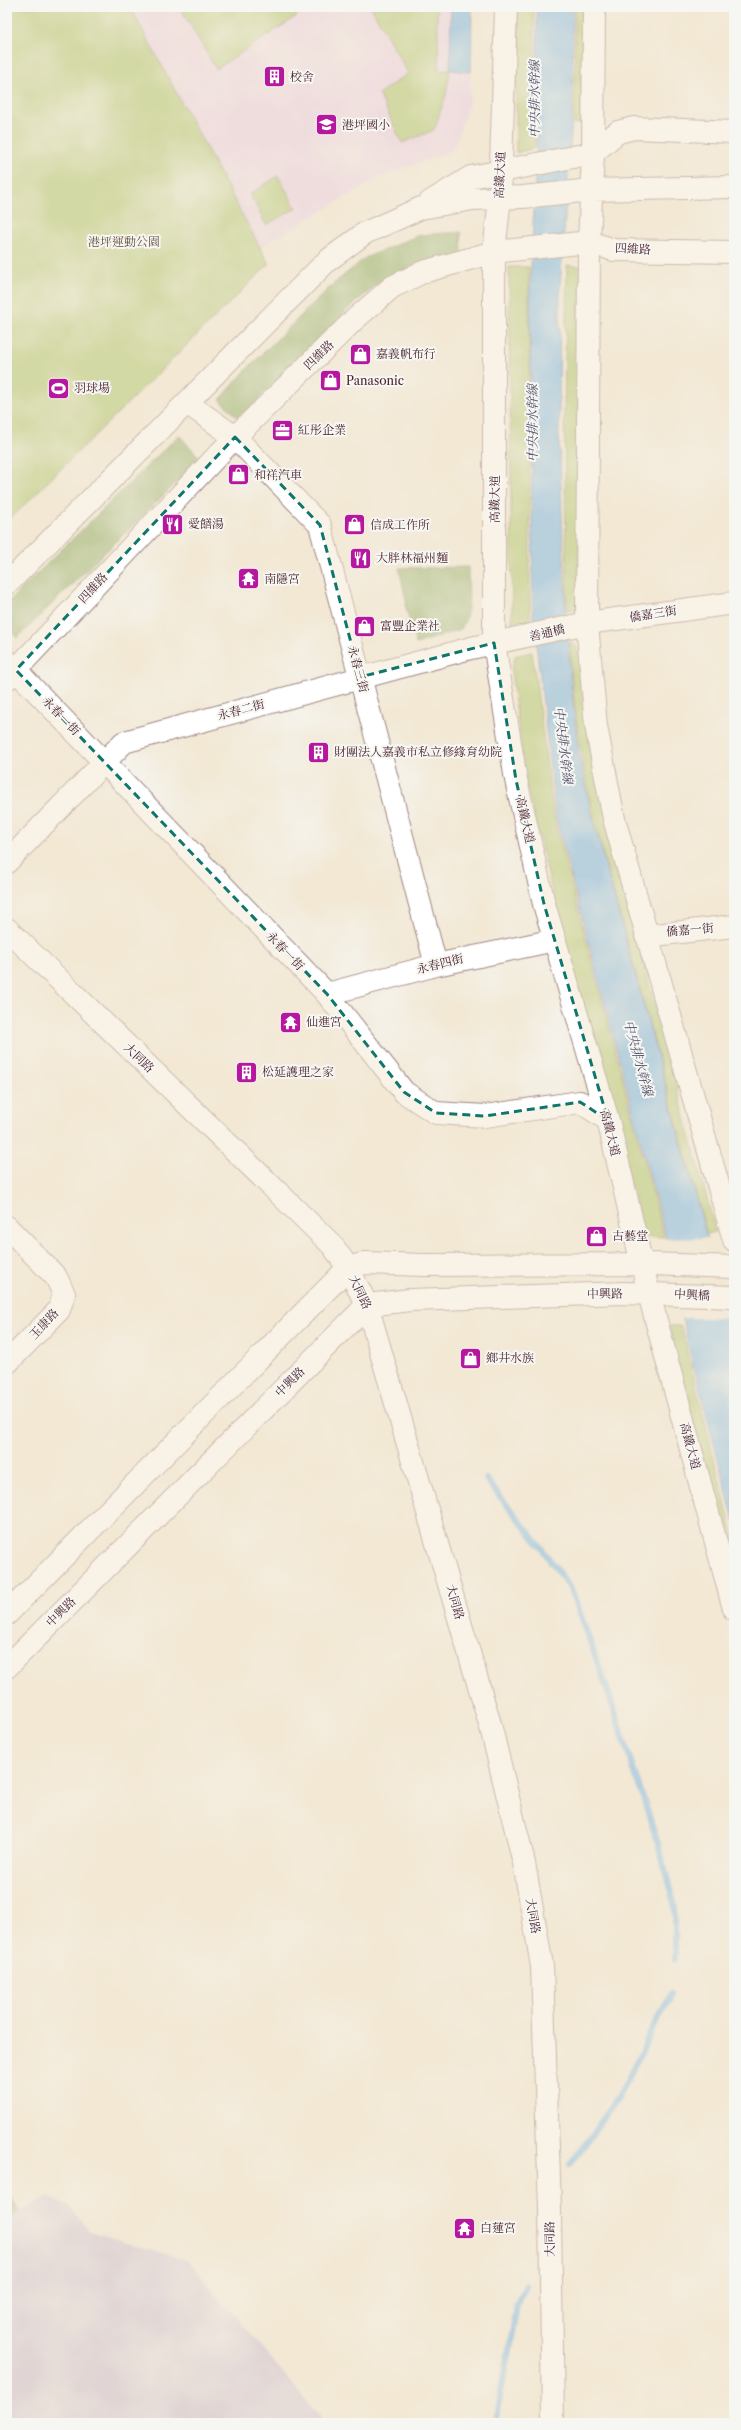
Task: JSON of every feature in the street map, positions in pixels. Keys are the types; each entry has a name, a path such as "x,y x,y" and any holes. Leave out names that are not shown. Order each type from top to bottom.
{"street":[{"name":"高鐵大道","path":"506,7 509,169 500,198 504,252 494,643 516,780 554,940 608,1120 734,1609"},
{"path":"594,7 593,153 589,242 580,625 596,726 614,819 646,936 734,1240"},
{"path":"7,584 327,261 365,233 421,208 472,177 593,153 618,132 634,128 734,132"},
{"path":"421,208 473,199 523,197 591,190 734,187"},
{"name":"四維路","path":"10,670 235,436 354,320 392,287 423,272 504,252 589,242 614,250 734,252"},
{"name":"永春三街","path":"187,403 235,436 320,525 436,965"},
{"name":"僑嘉三街","path":"580,625 734,603"},
{"name":"善通橋","path":"522,639 580,625"},
{"name":"永春二街","path":"7,862 124,742 360,677 494,643 522,639"},
{"name":"永春一街","path":"10,670 105,762 326,994 404,1092 436,1113 485,1116 580,1102 608,1120"},
{"name":"僑嘉一街","path":"646,936 734,926"},
{"name":"大同路","path":"7,929 333,1246 348,1268 367,1305 490,1724 524,1863 540,1959 543,1982 549,2193 553,2423"},
{"name":"永春四街","path":"326,994 436,965 554,940"},
{"name":"玉康路","path":"7,1227 56,1277 64,1294 59,1310 7,1363"},
{"path":"7,1614 348,1268 365,1263 424,1265 646,1264 725,1267"},
{"name":"中興橋","path":"654,1294 730,1297"},
{"name":"中興路","path":"7,1667 367,1305 410,1300 654,1294"}],"highlighted area":[{"path":"235,437 320,525 360,677 494,643 516,780 544,904 608,1120 580,1102 485,1116 436,1113 404,1092 327,994 16,670"}],"shaded area":[{"name":"港坪國小","path":"130,7 472,7 470,100 453,150 380,177 259,248"},
{"path":"48,2196 70,2206 89,2231 189,2261 325,2423 7,2423 7,2220"}],"green space":[{"name":"港坪運動公園","path":"7,7 130,7 269,264 7,522"},
{"path":"180,7 292,7 297,16 216,69"},
{"path":"371,7 437,7 439,71 450,70 446,95 434,130 402,143 379,94 408,73"},
{"path":"516,7 534,7 535,148 516,153"},
{"path":"575,7 584,7 583,123 574,124"},
{"path":"278,176 296,208 266,225 250,194"},
{"path":"461,232 462,256 413,266 380,282 348,309 239,419 220,400 247,369 331,286 365,258 419,235"},
{"path":"567,265 583,267 578,601 576,609 567,610 564,410"},
{"path":"509,267 529,267 530,622 512,625"},
{"path":"179,435 201,459 17,638 7,627 7,603"},
{"path":"468,567 468,607 467,615 461,629 416,644 405,605 407,604 399,568"},
{"path":"570,641 577,647 581,659 641,954 716,1232 707,1234 599,839 590,801 577,723 572,682"},
{"path":"532,652 554,818 664,1237 645,1237 564,940 526,784 511,671 515,656"},
{"path":"669,1326 681,1326 734,1538 734,1587"},
{"path":"7,2191 19,2212 7,2219"}],"water":[{"path":"451,7 472,7 471,72 450,70"},
{"name":"中央排水幹線","path":"537,7 573,7 572,120 560,288 559,434 566,613 571,684 579,754 593,820 706,1234 734,1354 734,1521 688,1344 665,1234 556,818 533,617 530,291 537,137"}],"pier":[{"path":"709,1238 727,1318 681,1318 664,1239"}],"waterway":[{"path":"486,1479 540,1546 572,1591 606,1686 658,1843 675,1907 675,1960"},
{"path":"570,2165 618,2098 671,1994"},
{"path":"495,2423 517,2306 526,2285"}],"place":[{"name":"校舍","path":"275,77"},
{"name":"港坪國小","path":"327,125"},
{"name":"嘉義帆布行","path":"361,354"},
{"name":"Panasonic","path":"330,381"},
{"name":"羽球場","path":"58,388"},
{"name":"紅彤企業","path":"282,430"},
{"name":"和祥汽車","path":"239,475"},
{"name":"愛饍湯","path":"173,524"},
{"name":"信成工作所","path":"354,525"},
{"name":"大胖林福州麵","path":"361,558"},
{"name":"南隱宮","path":"248,579"},
{"name":"富豐企業社","path":"365,626"},
{"name":"財團法人嘉義市私立修緣育幼院","path":"318,752"},
{"name":"仙進宮","path":"291,1022"},
{"name":"松延護理之家","path":"247,1072"},
{"name":"古藝堂","path":"597,1236"},
{"name":"鄉井水族","path":"470,1358"},
{"name":"白蓮宮","path":"465,2228"}]}
